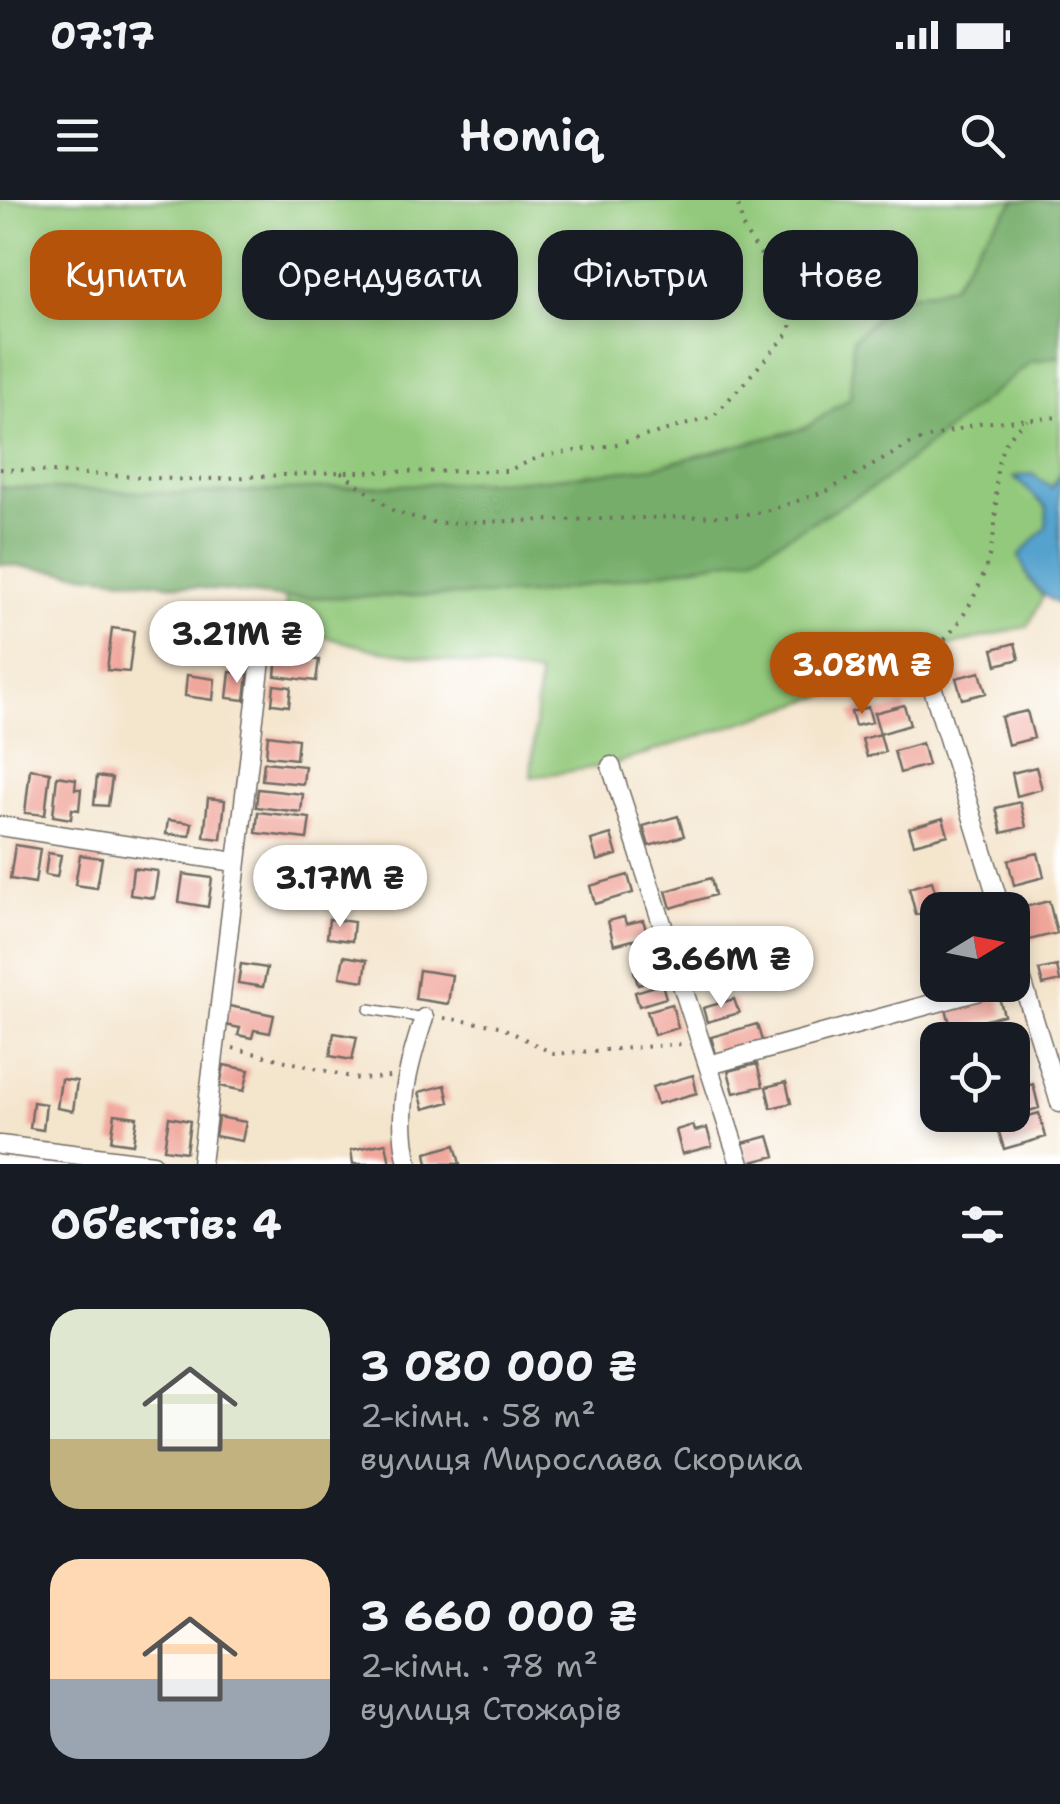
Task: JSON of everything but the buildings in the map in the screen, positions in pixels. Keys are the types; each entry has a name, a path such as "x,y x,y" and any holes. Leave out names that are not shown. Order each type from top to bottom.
{"street":[{"path":"201,1164 266,618"},
{"path":"924,660 995,892"},
{"path":"611,766 740,1164"},
{"path":"0,826 235,862"},
{"path":"709,1065 939,1002"},
{"path":"1025,1002 1060,1103"},
{"path":"408,1164 400,1129 405,1076 424,1018"},
{"path":"0,1145 153,1164"}],"lane":[{"path":"369,1009 424,1018"}],"path":[{"path":"0,469 190,480 341,472 507,472 542,456 613,445 713,417 788,333 795,302 744,231 737,200"},
{"path":"924,660 956,630 982,579 994,532 996,467 1005,437 1030,417"},
{"path":"341,472 395,512 436,524 729,516 764,512 827,491 914,442 980,424 1060,417"},
{"path":"424,1018 499,1026 554,1054 631,1044 666,1047 700,1040"},
{"path":"214,1044 359,1078 405,1076"}],"green space":[{"path":"0,200 1060,200 1060,473 1053,488 1032,474 1015,477 1047,508 1046,527 1019,556 1029,580 1043,597 1028,626 929,651 832,693 611,765 531,777 539,675 376,650 284,626 286,598 0,564"},
{"path":"1016,200 1060,200 1060,356 1031,362 882,482 753,556 537,594 286,598 0,564 0,487 190,494 545,479 654,467 805,428 850,398 853,339 873,320 918,320 918,293 952,286 982,239"}],"water":[{"path":"1060,473 1060,605 1034,585 1019,556 1046,527 1047,508 1014,477 1032,474 1052,488"}]}
